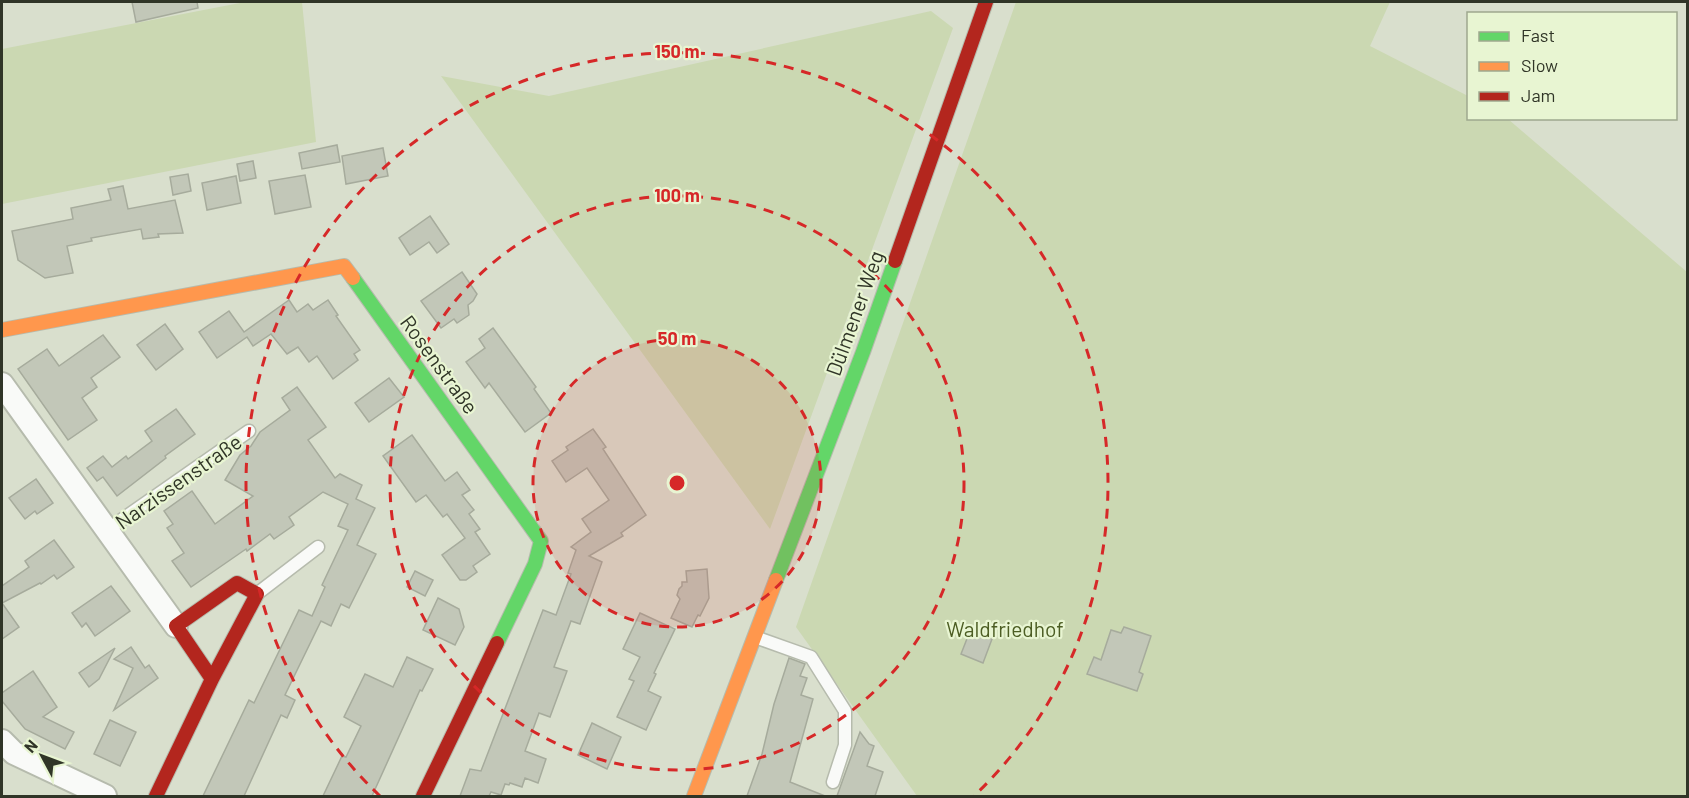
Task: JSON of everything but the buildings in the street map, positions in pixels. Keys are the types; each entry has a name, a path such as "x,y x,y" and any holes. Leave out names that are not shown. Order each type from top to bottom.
{"street":[{"name":"Dülmener Weg","path":"694,796 863,352 986,2"},
{"name":"Rosenstraße","path":"2,330 344,266 541,541 535,564 423,796"},
{"name":"Narzissenstraße","path":"2,384 212,679"},
{"path":"156,796 212,679 257,594 237,583 176,626"},
{"path":"2,741 14,753 105,796"}],"lane":[{"name":"Narzissenstraße","path":"107,530 249,431"},
{"path":"257,594 318,548"},
{"path":"754,637 811,657 845,711 845,746 833,782"}],"green space":[{"path":"245,2 302,2 316,142 2,204 2,49"},
{"name":"Waldfriedhof","path":"1016,2 1390,2 1370,46 1467,95 1467,120 1509,120 1687,272 1687,796 917,796 796,627"},
{"path":"931,11 953,28 770,529 441,76 549,96"}],"traffic: fast":[{"path":"776,580 863,352 895,261"},
{"path":"353,278 541,541 535,564 497,643"}],"traffic: slow":[{"path":"2,330 344,266 353,278"},
{"path":"694,796 776,580"}],"traffic: jam":[{"path":"895,261 986,2"},
{"path":"156,796 212,679 257,594 237,583 176,626 212,679"},
{"path":"423,796 497,643"}]}
